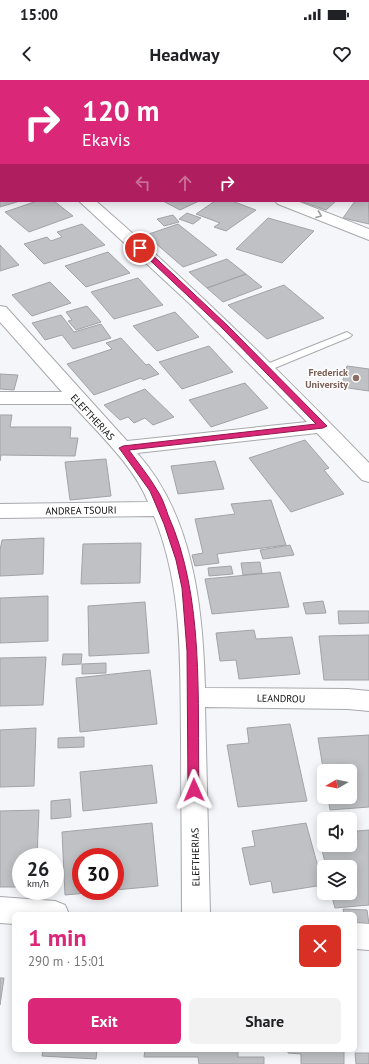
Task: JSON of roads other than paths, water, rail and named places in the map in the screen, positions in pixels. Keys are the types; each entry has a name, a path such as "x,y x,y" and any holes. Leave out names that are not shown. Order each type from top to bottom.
{"street":[{"path":"88,202 151,257 266,368 369,474"},
{"path":"286,202 369,235"},
{"name":"ELEFTHERIAS","path":"0,311 76,398 123,448 154,491 179,554 186,588 191,644 196,912"},
{"path":"0,398 76,398"},
{"path":"123,448 323,426"},
{"name":"ANDREA TSOURI","path":"0,510 162,509"},
{"name":"LEANDROU","path":"192,697 348,699 369,701"},
{"path":"0,910 28,912"},
{"path":"357,936 369,937"}],"lane":[{"path":"266,368 347,335"}],"place":[{"name":"Frederick University","path":"356,378"}]}
